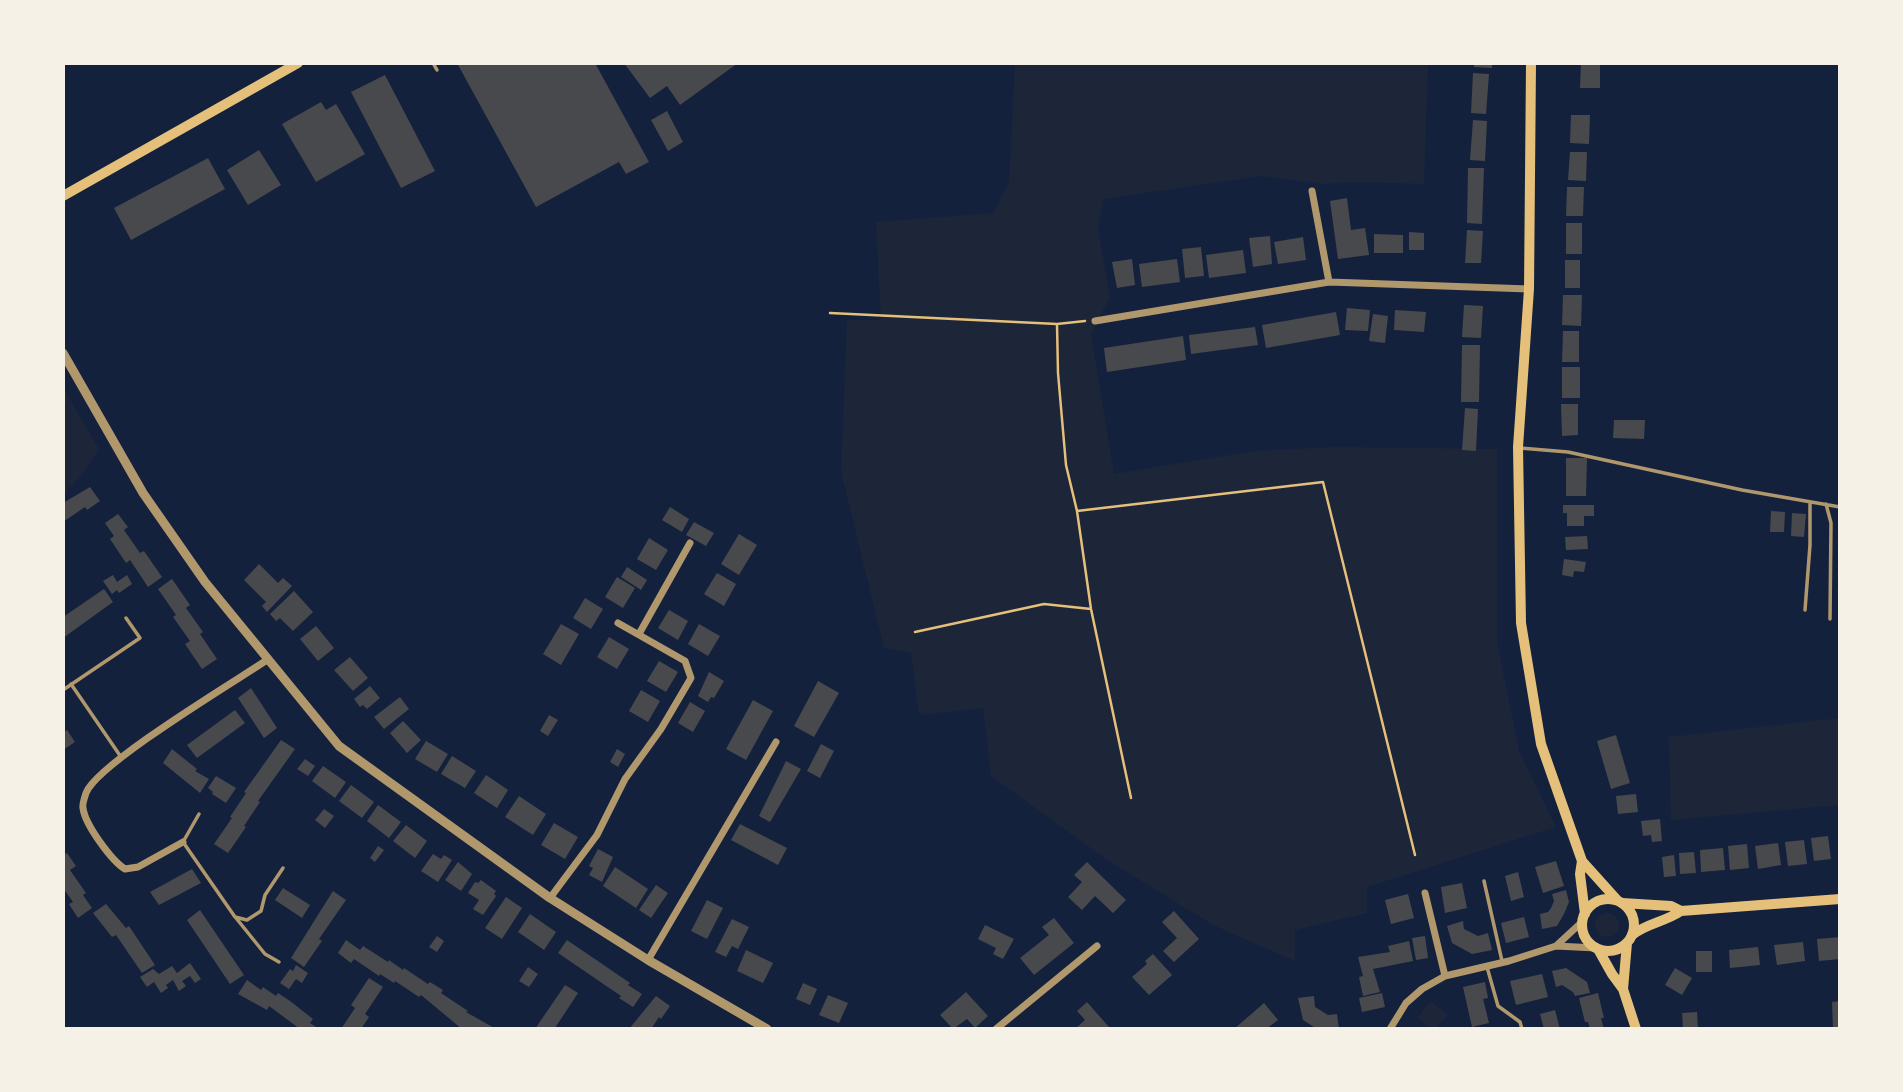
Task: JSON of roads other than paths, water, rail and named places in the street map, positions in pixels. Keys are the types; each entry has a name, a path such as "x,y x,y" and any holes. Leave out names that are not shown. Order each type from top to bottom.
{"main road":[{"path":"63,196 298,63"},
{"path":"1531,63 1529,289 1518,447 1521,623 1541,744 1582,861 1628,908 1634,921 1623,989"},
{"path":"1582,861 1580,874 1585,937 1597,949 1623,989 1636,1029"},
{"path":"1584,917 1595,902 1611,899 1671,906 1681,911"},
{"path":"1597,949 1614,950 1648,924 1672,917 1681,911 1840,899"}],"street":[{"path":"1312,191 1329,282"},
{"path":"1095,321 1329,282 1529,289"},
{"path":"63,353 143,493 205,582 339,746 550,898 648,960 767,1029"},
{"path":"639,634 690,543"},
{"path":"550,898 597,835 625,779 661,729 691,678 685,661 618,623"},
{"path":"183,842 138,867 125,869 115,863 91,826 83,808 86,791 98,776 121,757 267,660"},
{"path":"648,960 776,742"},
{"path":"1425,893 1445,976"},
{"path":"1556,946 1584,917"},
{"path":"996,1029 1097,946"},
{"path":"1391,1029 1406,1003 1422,989 1445,976 1556,946 1597,949"}],"lane":[{"path":"433,63 437,70"},
{"path":"1518,447 1568,452 1840,507"},
{"path":"1805,610 1810,502"},
{"path":"1826,505 1830,523 1830,619"},
{"path":"63,690 140,638 126,618"},
{"path":"71,684 121,757"},
{"path":"199,814 183,842 265,954 279,962"},
{"path":"235,916 247,920 261,911 265,895 283,868"},
{"path":"1484,881 1503,962"},
{"path":"1487,966 1498,1006 1520,1022 1522,1029"}]}
